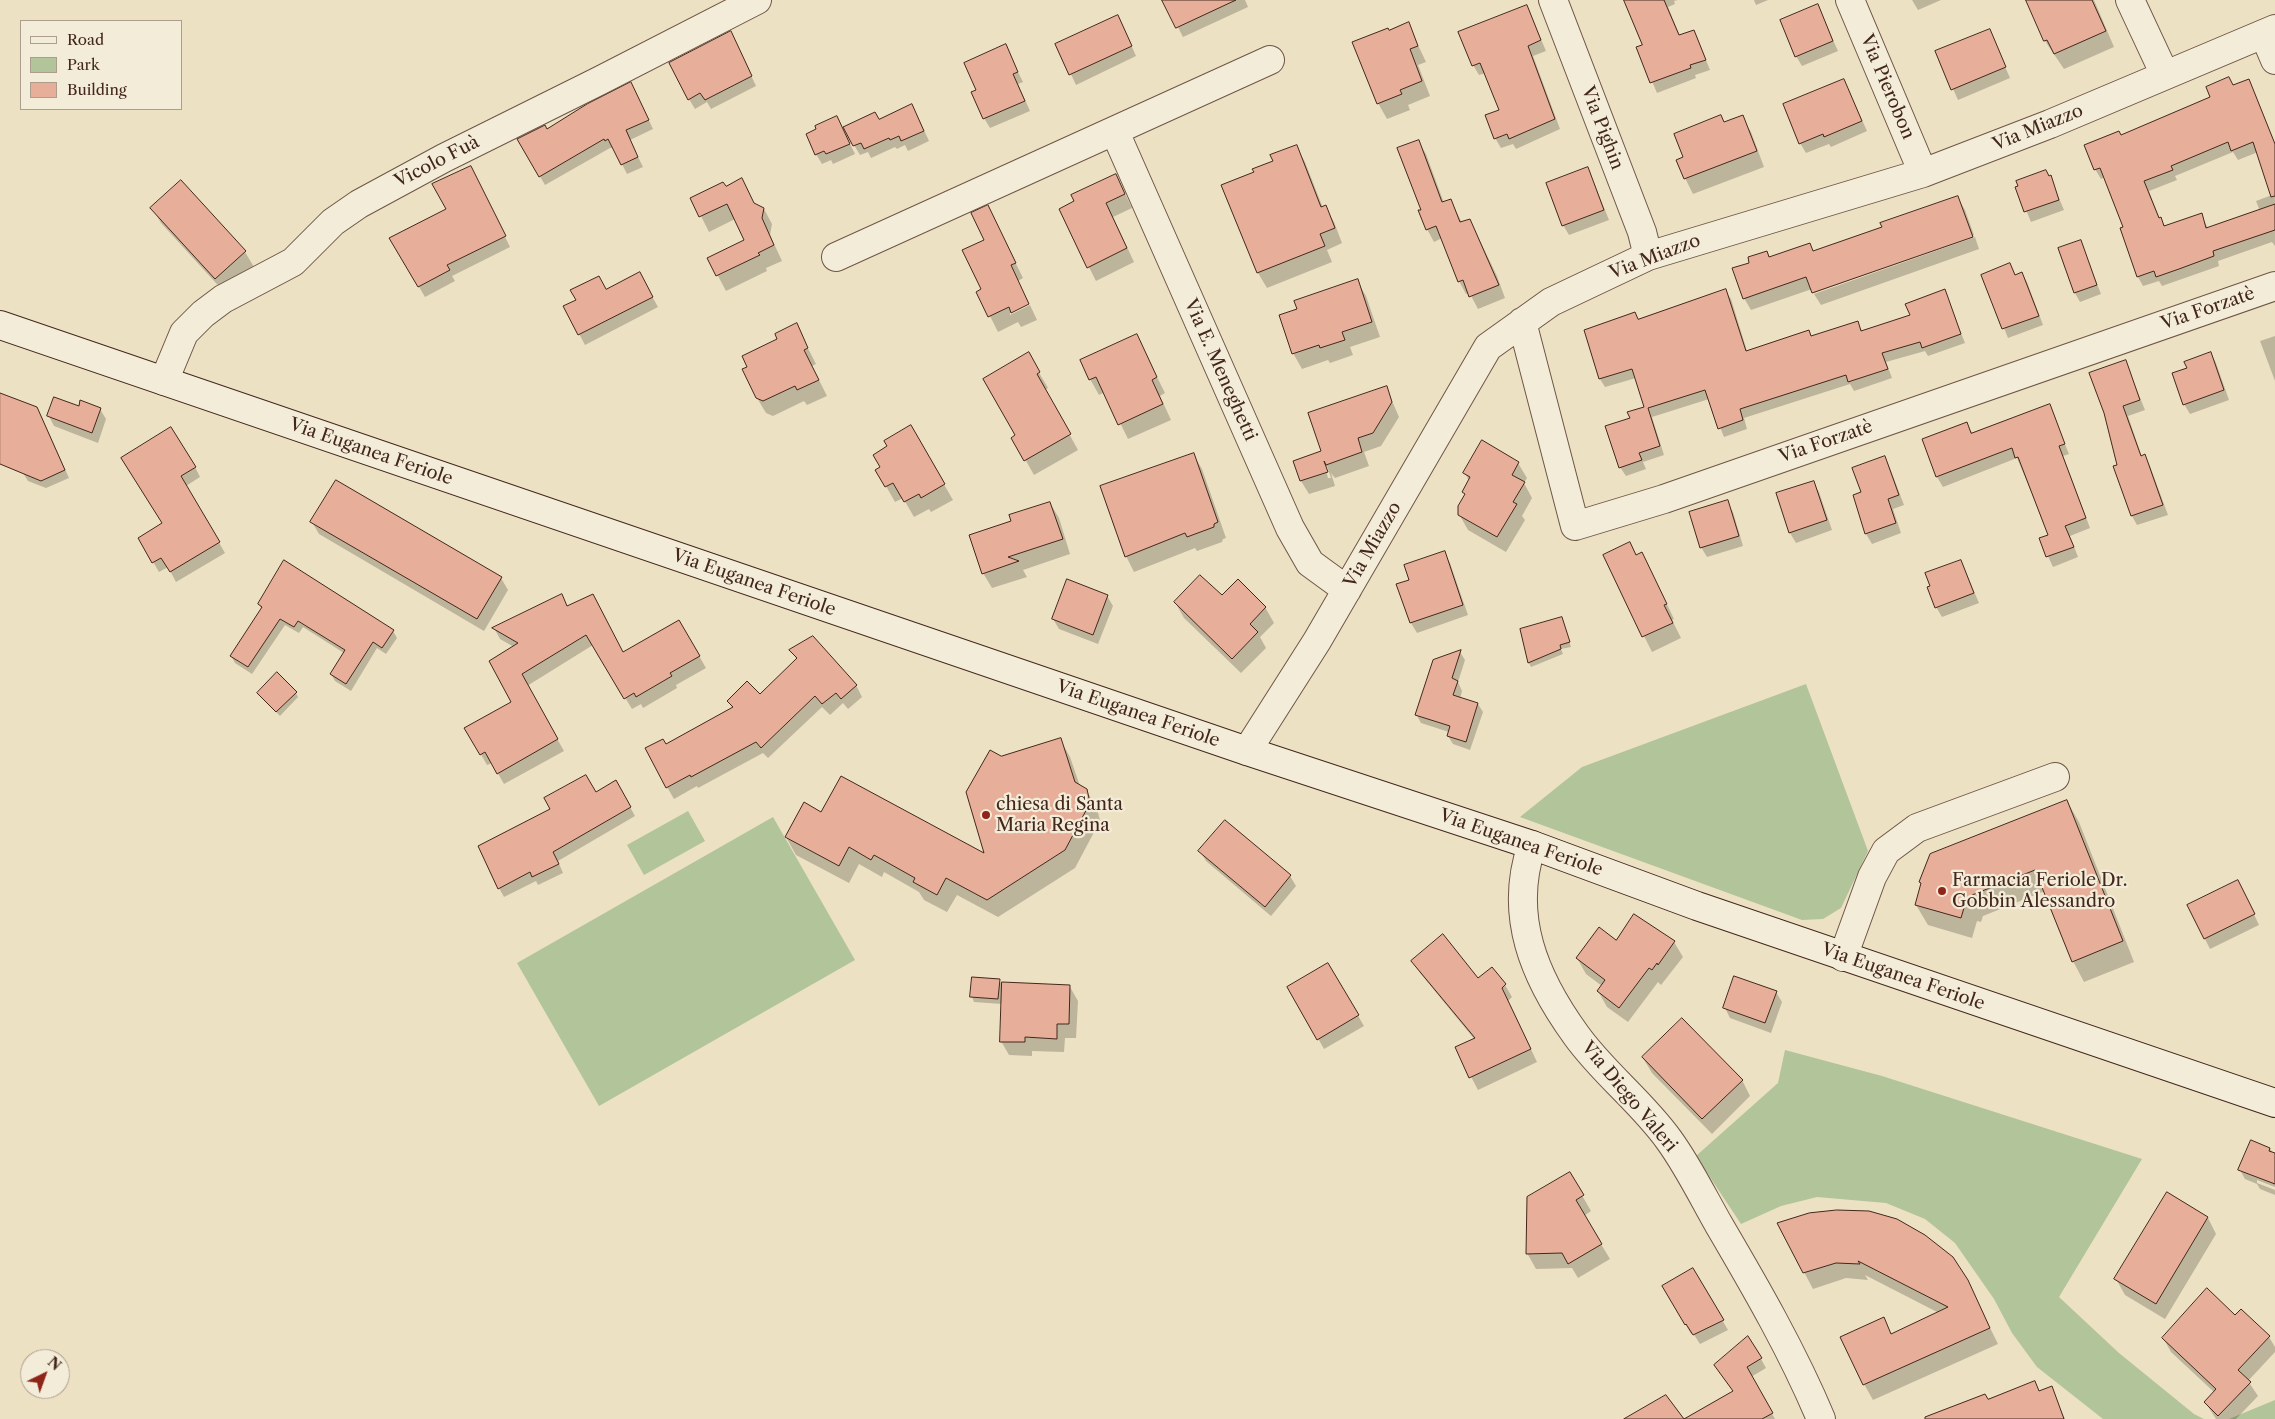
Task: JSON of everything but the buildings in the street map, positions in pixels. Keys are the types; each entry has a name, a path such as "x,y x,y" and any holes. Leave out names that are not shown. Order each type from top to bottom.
{"street":[{"name":"Vicolo Fuà","path":"164,381 184,333 203,314 223,299 293,262 333,222 359,204 444,158 599,82 757,0"},
{"name":"Via Pighin","path":"1553,0 1642,232 1648,256"},
{"name":"Via Pierobon","path":"1850,0 1923,173"},
{"path":"2130,0 2166,75"},
{"name":"Via Miazzo","path":"1247,751 1317,641 1488,347 1522,322 1551,302 1648,256 1923,173 2050,124 2269,32"},
{"path":"2269,32 2275,60"},
{"path":"836,257 1270,60"},
{"name":"Via E. Meneghetti","path":"1115,132 1290,528 1310,563 1347,590"},
{"name":"Via Forzatè","path":"1522,322 1575,526 1664,499 2275,286"},
{"name":"Via Euganea Feriole","path":"0,325 1247,751 1532,845 1843,957 2275,1103"},
{"path":"1843,957 1872,877 1886,850 1916,828 2055,777"},
{"name":"Via Diego Valeri","path":"1532,845 1526,862 1521,891 1526,937 1546,987 1576,1036 1669,1140 1754,1284 1806,1382 1821,1419"}],"green space":[{"path":"1806,684 1868,851 1841,908 1823,919 1802,920 1520,817 1582,767"},
{"path":"688,811 705,841 644,875 627,845"},
{"path":"773,817 855,960 599,1106 517,963"},
{"path":"1785,1050 1882,1076 2142,1159 2059,1297 2119,1353 2194,1414 2204,1419 2103,1419 2037,1367 2012,1333 1994,1299 1955,1243 1925,1219 1886,1203 1817,1197 1781,1206 1741,1224 1696,1156 1778,1083"},
{"path":"2275,1400 2275,1419 2229,1419"}],"place":[{"name":"chiesa di Santa Maria Regina","path":"986,815"},
{"name":"Farmacia Feriole Dr. Gobbin Alessandro","path":"1942,891"}]}
